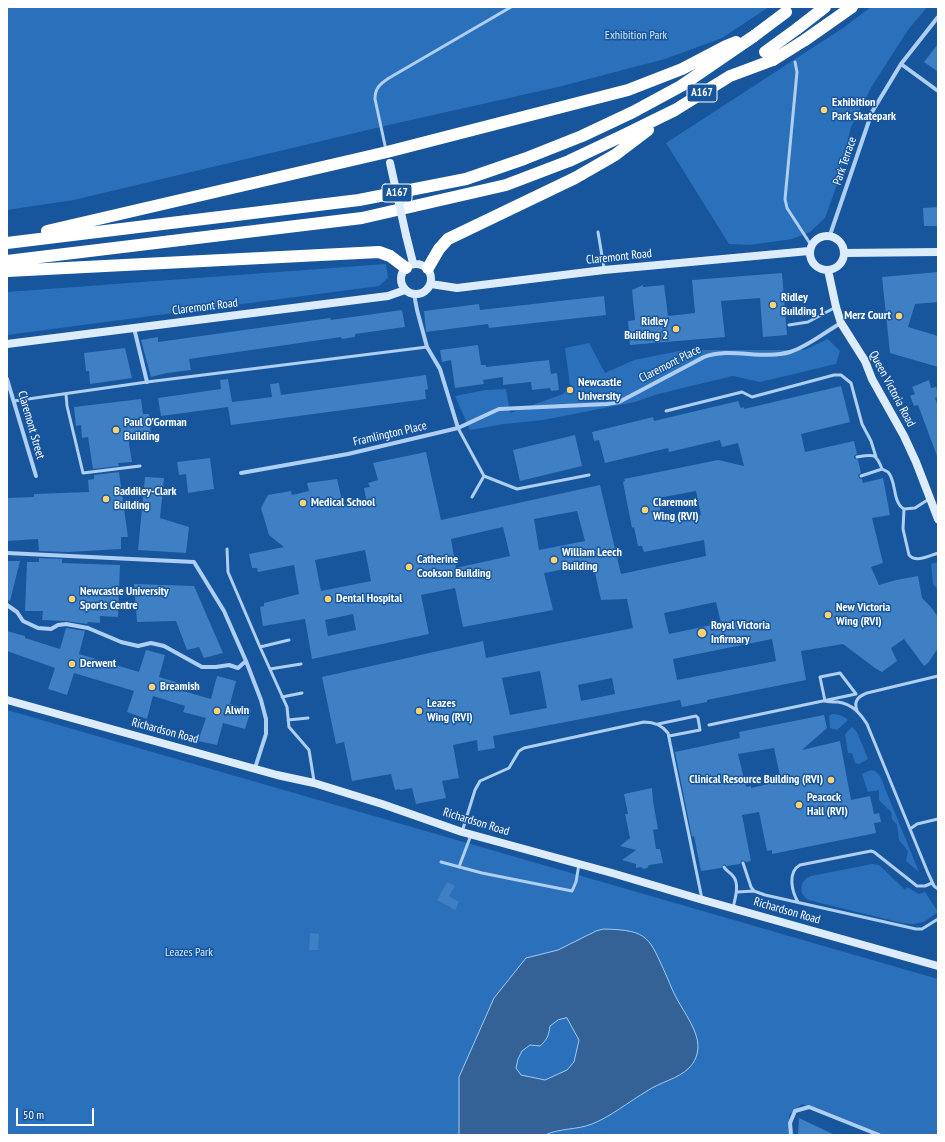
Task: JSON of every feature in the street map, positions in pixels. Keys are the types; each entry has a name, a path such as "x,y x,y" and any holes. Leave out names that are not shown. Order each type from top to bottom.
{"highway":[{"path":"769,56 798,28 825,7"},
{"path":"769,56 805,40 852,7"},
{"name":"A167","path":"7,241 359,200 466,179 524,159 575,139 633,112 681,86 789,10"},
{"path":"7,241 388,157 628,90 682,69 726,46 754,36"},
{"name":"A167","path":"7,261 362,218 506,185 569,161 622,136 675,110 730,76 769,56"},
{"path":"428,268 439,249 448,239 575,178 614,155 675,110"},
{"path":"7,271 379,252 409,266"}],"street":[{"name":"Park Terrace","path":"830,235 872,112 901,64 938,17"},
{"path":"901,64 938,91"},
{"path":"388,157 406,235 409,266"},
{"path":"830,235 840,240 843,246 844,257 841,263 835,268 821,270 814,265 810,259 810,248 815,240 822,236 830,235"},
{"name":"Claremont Road","path":"431,284 457,288 604,270 810,248"},
{"path":"844,253 938,252"},
{"path":"418,263 428,268 432,276 431,284 424,292 414,294 406,290 401,281 401,276 409,266 418,263"},
{"name":"Queen Victoria Road","path":"828,270 841,323 864,361 872,379 904,436 938,519"},
{"name":"Claremont Road","path":"7,344 388,296 406,290"},
{"path":"414,294 427,347 440,369 458,428"},
{"name":"Claremont Place","path":"458,428 499,409 607,404 619,402 714,353 765,355 790,352 800,348 841,323"},
{"path":"134,328 147,382"},
{"name":"Claremont Street","path":"7,379 36,476"},
{"name":"Framlington Place","path":"241,473 348,454 458,428"},
{"path":"7,553 194,562 224,611 261,700 266,719 266,734 255,768"},
{"path":"7,605 17,612 23,620 38,628 51,629 58,625 66,624 88,628 121,642 138,646 151,643 164,646 202,667 229,665 238,668 246,662"},
{"name":"Richardson Road","path":"7,700 277,775 314,783 382,804 462,832 938,966"},
{"path":"791,1135 790,1123 795,1111 809,1107 879,1135"}],"lane":[{"path":"388,157 375,99 378,86 389,78 508,8"},
{"path":"796,62 797,72 786,199 787,208 810,248"},
{"path":"598,232 604,270"},
{"path":"789,325 808,322 836,307"},
{"path":"14,401 147,382 427,347"},
{"path":"666,410 742,392 752,397 834,375 841,375 851,383 862,424 882,470"},
{"path":"66,394 67,406 83,473 140,466"},
{"path":"458,428 484,476 517,489 589,475"},
{"path":"857,457 870,454 876,457"},
{"path":"862,476 885,470 890,474 899,505 904,509 915,508 930,497"},
{"path":"472,497 484,476"},
{"path":"904,509 903,529 911,558 917,559 938,553"},
{"path":"227,548 228,572 287,707 289,727 309,750 314,783"},
{"path":"260,647 289,640"},
{"path":"270,669 301,664"},
{"path":"825,701 820,677 840,673 858,696"},
{"path":"709,725 825,701 858,696 876,690 938,676"},
{"path":"282,698 302,693"},
{"path":"858,696 856,703 857,710 872,734 896,797 932,883 938,889"},
{"path":"825,701 845,704 857,710"},
{"path":"658,724 696,716 698,718 700,730 669,736"},
{"path":"288,720 308,718"},
{"path":"462,832 475,790 480,781 509,768 519,751 524,748 644,722 653,722 664,728 669,736 703,900"},
{"path":"910,829 917,824 938,819"},
{"path":"459,867 471,834"},
{"path":"798,902 792,887 792,873 800,864 871,851 917,886 925,886 932,883"},
{"path":"441,862 490,875 572,891 576,882 579,864"},
{"path":"743,863 754,891"},
{"path":"724,867 734,878 736,892 732,908"},
{"path":"736,892 754,891 778,898 916,929 922,929 938,919"}],"green space":[{"name":"Exhibition Park","path":"7,7 769,7 722,38 665,59 558,87 393,124 74,200 7,210"},
{"path":"871,7 927,7 908,30 872,86 851,127 838,182 825,218 810,232 792,239 750,245 729,244 666,143 843,28"},
{"path":"386,264 388,278 379,286 7,335 7,292"},
{"path":"828,339 840,351 836,364 760,382 733,376 658,394 635,402 543,420 504,424 470,430 455,396 485,390 506,389 510,413 563,394 570,386 565,348 589,343 605,373 634,360 684,350 804,350"},
{"path":"938,562 938,590 933,584 931,564"},
{"name":"Leazes Park","path":"7,710 938,979 938,1135 879,1135 802,1104 789,1115 789,1135 7,1135"},
{"path":"832,714 837,714 848,720 837,730 830,728 829,716"},
{"path":"852,727 857,732 868,759 859,764 855,763 852,753 848,753 845,734"},
{"path":"871,770 875,771 880,776 919,872 906,861 908,851 899,840 897,825 892,819 891,812 879,800 879,790 868,792 862,774"},
{"path":"872,864 879,865 905,890 907,887 919,894 925,892 938,912 924,922 913,924 902,923 808,900 802,894 801,888 803,883 811,876"}],"shaded area":[{"path":"604,929 631,931 639,934 651,945 674,994 696,1034 698,1049 693,1063 680,1075 652,1088 606,1117 586,1126 557,1131 545,1135 459,1135 459,1077 494,998 526,958 558,950 596,931","holes":["567,1018 579,1040 574,1062 567,1070 545,1080 521,1075 516,1068 522,1051 530,1045 540,1046 547,1037 550,1026 558,1020"]}],"building":[{"path":"938,44 938,72 924,62"},
{"path":"938,207 938,226 924,226 923,208"},
{"name":"Merz Court","path":"938,272 938,302 915,304 908,327 938,336 938,367 890,353 882,277"},
{"path":"782,273 787,335 763,337 760,298 721,301 725,337 630,345 628,321 635,320 632,290 643,285 643,287 664,285 668,316 695,313 692,280"},
{"path":"604,296 606,315 489,328 488,324 426,332 424,311 479,304 480,310"},
{"path":"402,310 405,327 355,334 355,337 342,339 341,337 189,359 191,370 151,377 141,340 158,337 158,342 330,318 331,320"},
{"path":"478,345 481,365 486,365 486,367 549,360 551,374 557,373 559,390 551,391 550,388 532,390 531,382 503,385 503,377 483,380 484,384 455,388 451,360 442,362 440,350"},
{"path":"125,348 132,378 90,384 89,371 86,371 84,353"},
{"path":"426,375 428,389 425,390 426,399 231,425 228,407 161,416 158,398 221,389 220,380 228,379 232,402 272,397 270,384 279,383 281,395"},
{"path":"929,380 931,388 936,387 938,393 938,397 935,398 938,406 937,456 918,405 914,406 910,396 915,394 912,387"},
{"path":"841,386 850,422 801,434 805,452 854,441 857,454 854,458 858,460 861,473 858,475 859,478 862,479 863,483 883,478 890,515 872,518 883,563 871,567 879,585 918,576 922,598 938,617 938,648 928,663 924,666 904,639 891,648 897,661 882,672 843,644 801,651 806,680 707,700 707,702 682,707 680,700 493,736 495,748 478,751 477,740 453,745 459,778 442,781 446,798 416,804 412,788 395,790 391,774 352,781 344,742 336,744 322,677 483,641 486,658 633,628 627,599 601,600 593,564 544,573 553,610 463,627 455,588 421,595 429,634 312,659 305,619 263,626 260,607 264,606 264,603 299,594 294,565 258,572 257,568 252,568 249,554 284,547 269,535 261,508 268,495 291,491 292,495 309,491 307,483 337,479 343,505 356,500 366,499 364,488 370,487 368,483 378,480 373,463 426,452 441,520 600,485 621,574 706,556 704,540 644,552 642,546 638,546 634,527 632,528 623,482 625,481 624,479 718,460 744,466 738,443 722,447 720,440 669,452 668,448 605,463 599,440 594,441 592,432 653,417 654,421 738,401 741,408 744,407 744,409","holes":["696,491 701,515 663,522 658,498","577,511 585,541 539,550 534,519","503,527 510,556 456,568 451,539","365,550 371,581 321,591 315,560","716,602 721,623 669,634 664,613","353,614 356,630 328,636 325,620","772,639 776,661 677,680 673,659","540,671 547,708 510,715 502,678","612,678 615,694 581,701 578,685"]},
{"name":"Paul O'Gorman Building","path":"141,399 143,414 149,414 151,434 128,437 132,462 118,463 119,466 93,469 88,437 82,438 81,425 76,426 74,407"},
{"path":"575,435 582,466 520,481 513,450"},
{"path":"210,458 214,489 188,493 186,474 179,475 177,462"},
{"path":"119,472 128,537 121,537 121,549 68,552 39,551 38,539 7,541 7,498 34,497 34,494 89,492 88,480 94,479 94,475"},
{"path":"145,477 164,478 160,518 189,527 186,553 138,550"},
{"name":"Newcastle University Sports Centre","path":"39,558 62,559 62,563 120,565 118,617 100,616 100,623 88,622 87,624 42,620 43,611 25,611 27,562 39,562"},
{"path":"7,561 20,561 10,601 7,600"},
{"path":"134,584 194,586 223,653 204,658 199,647 187,650 176,621 137,622"},
{"path":"66,628 85,631 79,654 139,672 146,650 165,655 159,677 182,684 180,690 211,699 217,676 236,681 230,704 251,710 245,729 223,723 217,745 198,741 206,718 183,712 185,706 153,696 147,719 127,712 134,691 74,673 67,695 48,689 55,668 7,651 7,631 60,649"},
{"path":"824,715 827,728 802,750 840,741 851,800 870,796 874,814 879,813 881,822 874,823 876,833 772,854 772,850 767,851 759,812 742,815 751,861 746,862 742,860 740,864 727,866 724,864 721,868 701,871 694,836 692,837 675,752 740,738 739,732","holes":["774,748 781,781 751,788 751,786 746,787 738,754"]},
{"path":"652,788 658,829 653,830 656,849 660,849 663,863 649,865 647,868 643,869 641,867 636,868 636,864 622,860 636,850 620,846 630,838 625,814 628,814 624,794"},
{"path":"447,882 455,886 449,896 459,902 455,910 437,900"},
{"path":"310,933 319,934 318,950 309,950"},
{"path":"799,1118 835,1135 798,1135"}],"place":[{"name":"Exhibition Park Skatepark","path":"824,110"},
{"name":"Ridley Building 1","path":"773,305"},
{"name":"Merz Court","path":"899,316"},
{"name":"Ridley Building 2","path":"676,329"},
{"name":"Newcastle University","path":"570,390"},
{"name":"Paul O'Gorman Building","path":"116,430"},
{"name":"Baddiley-Clark Building","path":"106,499"},
{"name":"Medical School","path":"303,503"},
{"name":"Claremont Wing (RVI)","path":"645,510"},
{"name":"William Leech Building","path":"554,560"},
{"name":"Catherine Cookson Building","path":"409,567"},
{"name":"Newcastle University Sports Centre","path":"72,599"},
{"name":"Dental Hospital","path":"328,599"},
{"name":"New Victoria Wing (RVI)","path":"828,615"},
{"name":"Royal Victoria Infirmary","path":"702,633"},
{"name":"Derwent","path":"72,664"},
{"name":"Breamish","path":"152,687"},
{"name":"Alwin","path":"217,711"},
{"name":"Leazes Wing (RVI)","path":"419,711"},
{"name":"Clinical Resource Building (RVI)","path":"831,780"},
{"name":"Peacock Hall (RVI)","path":"799,805"}]}
